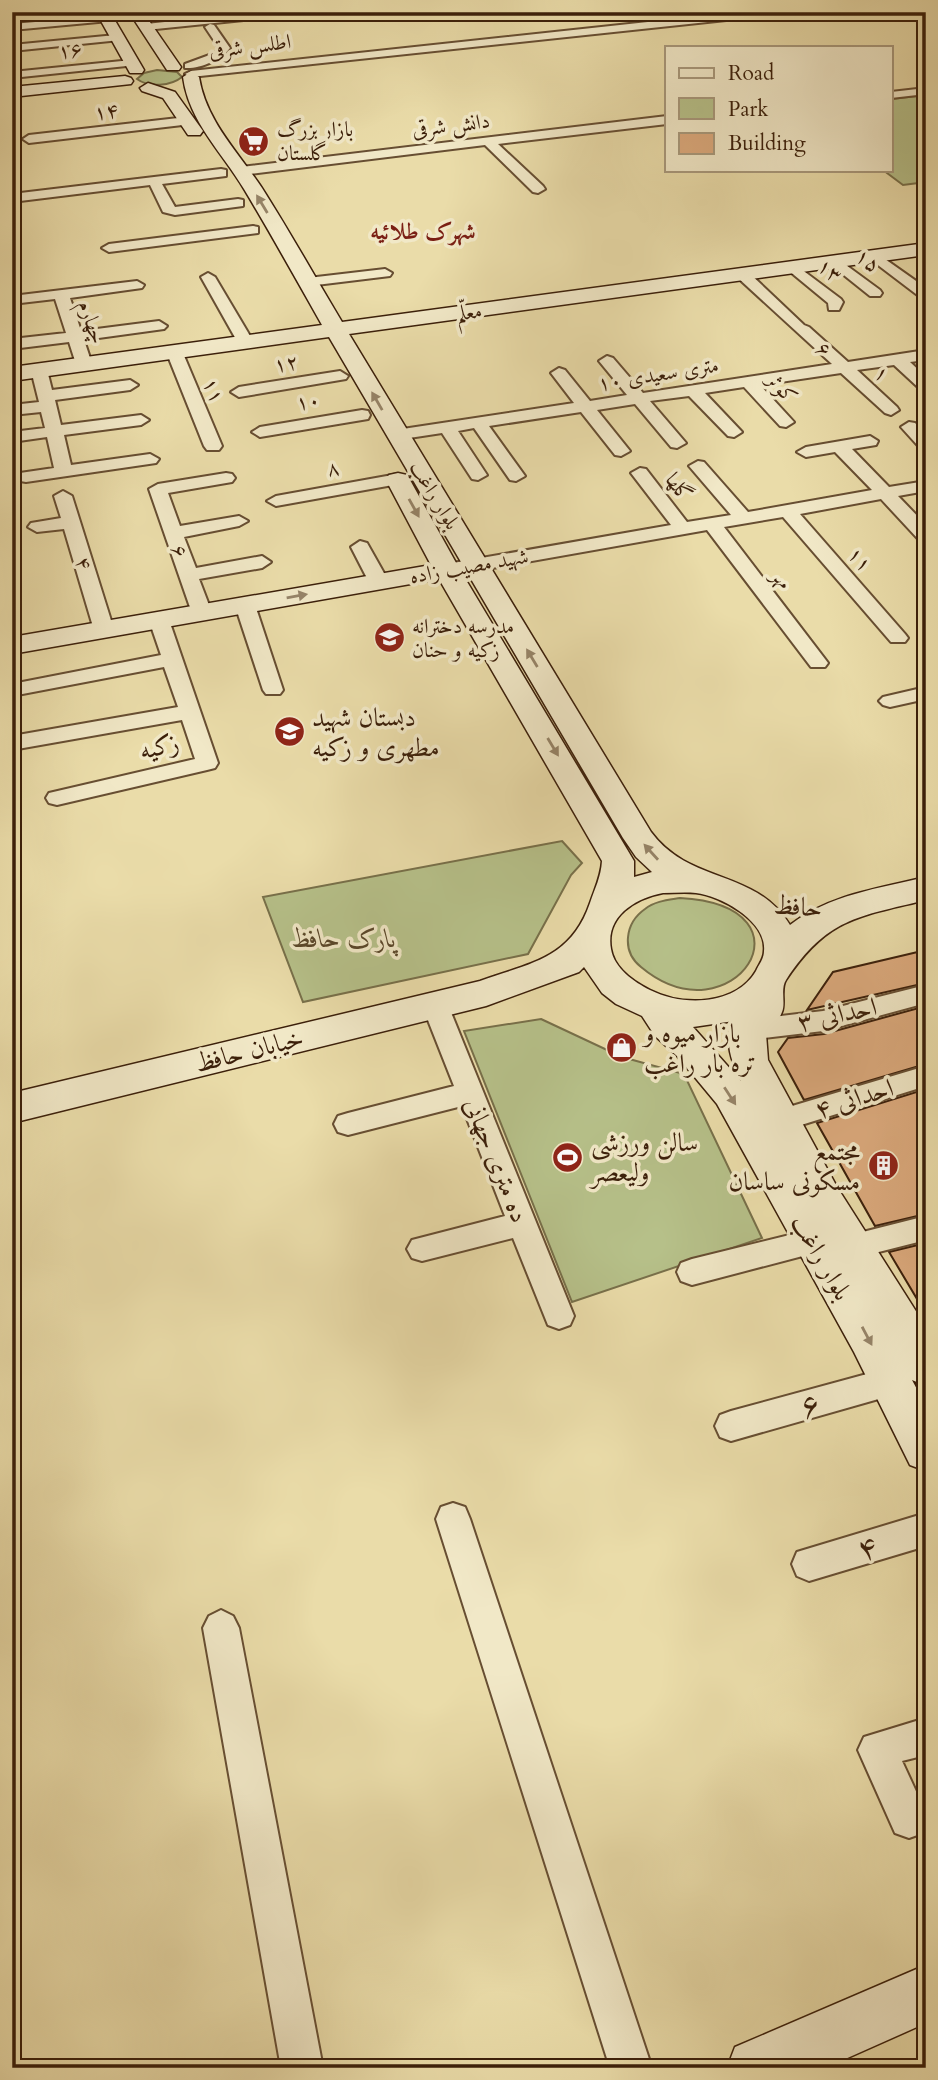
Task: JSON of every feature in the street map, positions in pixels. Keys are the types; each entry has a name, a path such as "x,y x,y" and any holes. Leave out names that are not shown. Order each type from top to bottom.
{"street":[{"path":"12,16 44,12"},
{"name":"بلوار راغب","path":"136,12 184,72 194,101 231,172 238,203 253,230 429,483 650,854 680,875 724,889"},
{"path":"146,27 239,15 292,12"},
{"name":"اطلس شرقی","path":"184,72 773,12"},
{"path":"16,29 104,15 124,59 132,85 148,88 180,84 184,72"},
{"path":"12,48 65,41 124,59 184,72 219,55 225,48 210,27"},
{"path":"12,62 74,56"},
{"path":"12,92 124,59"},
{"name":"۱۶","path":"12,75 124,59"},
{"name":"بلوار راغب","path":"148,88 169,95 187,121 231,172 308,282 340,376 447,570 618,861 618,875 600,919"},
{"path":"892,95 926,91"},
{"name":"دانش شرقی","path":"12,198 665,120"},
{"name":"۱۴","path":"29,139 187,121"},
{"path":"489,142 538,189"},
{"path":"153,181 168,209 175,211 238,203"},
{"path":"109,248 253,230"},
{"name":"معلّم","path":"12,374 742,274 794,277 835,261 924,251"},
{"path":"875,256 925,294"},
{"name":"۱۵","path":"835,261 875,293"},
{"path":"308,282 385,273"},
{"name":"۶","path":"742,274 845,367"},
{"path":"208,277 245,341"},
{"name":"۱۳","path":"794,277 814,284 836,302 834,307"},
{"path":"12,300 137,285"},
{"name":"چهارم","path":"61,294 84,364"},
{"path":"12,344 159,326"},
{"name":"۱۱","path":"174,351 213,446"},
{"name":"۱۰ متری سعیدی","path":"397,435 926,355"},
{"path":"897,359 926,386"},
{"path":"607,361 677,443"},
{"name":"۱","path":"845,367 891,410"},
{"path":"39,370 64,471"},
{"path":"559,373 621,451"},
{"name":"۱۲","path":"239,392 271,392 340,376"},
{"name":"کوثر","path":"748,382 786,422"},
{"path":"14,410 130,385"},
{"path":"692,390 734,432"},
{"name":"۱۰","path":"260,432 362,415"},
{"path":"12,437 141,420"},
{"path":"478,422 516,476"},
{"path":"447,427 478,475"},
{"path":"909,428 926,443"},
{"path":"806,452 870,441"},
{"path":"839,446 926,536"},
{"path":"26,477 150,459"},
{"path":"698,466 743,517"},
{"name":"گلها","path":"640,473 682,528"},
{"path":"158,489 226,478"},
{"name":"۸","path":"276,501 398,479"},
{"name":"شهید مصیب زاده","path":"12,646 926,486"},
{"name":"۶","path":"158,489 202,613"},
{"name":"۴","path":"63,496 104,630"},
{"name":"۱۱","path":"787,510 819,559 863,597 898,638"},
{"path":"174,533 239,521"},
{"path":"37,527 71,522"},
{"name":"مهر","path":"710,523 818,663"},
{"path":"360,547 379,582"},
{"path":"819,559 849,553"},
{"path":"189,575 262,562"},
{"path":"863,597 884,593"},
{"path":"245,605 273,690"},
{"name":"زکیه","path":"57,798 207,764 159,620"},
{"path":"12,690 172,659"},
{"path":"890,701 926,693"},
{"path":"12,743 189,712"},
{"path":"679,880 724,889 761,910 776,929 782,950 765,990 744,1004 716,1012 685,1013 640,1000 605,975 594,952 600,919 623,893 649,883 679,880"},
{"name":"حافظ","path":"771,975 791,945 815,924 859,906 926,888"},
{"name":"حافظ","path":"724,889 773,907 802,910 859,906"},
{"name":"خیابان حافظ","path":"12,1108 486,993 566,963 581,950 600,919"},
{"path":"747,1030 765,1011 771,975"},
{"name":"خیابان حافظ","path":"486,993 578,984 640,1000"},
{"name":"احداثی ۳","path":"747,1030 823,1021 926,994"},
{"name":"بلوار راغب","path":"640,1000 691,1046 730,1094 832,1244 926,1366"},
{"name":"ده متری جهانی","path":"435,1005 559,1316"},
{"name":"بلوار راغب","path":"747,1030 749,1060 782,1120 889,1382 926,1450"},
{"name":"احداثی ۴","path":"782,1120 926,1076"},
{"path":"348,1124 470,1093"},
{"path":"422,1249 522,1224"},
{"path":"692,1272 926,1228"},
{"name":"۶","path":"731,1426 889,1382"},
{"path":"453,1519 631,2068"},
{"name":"۴","path":"809,1564 926,1529"},
{"path":"221,1628 302,2068"},
{"path":"909,1819 877,1750 926,1736"},
{"path":"791,2061 926,1994"}],"green space":[{"path":"157,70 177,72 182,77 160,85 137,79 144,73"},
{"path":"926,95 926,182 903,185 886,172 892,172 892,99"},
{"name":"پارک حافظ","path":"562,841 582,863 571,875 528,954 303,1002 263,897"},
{"path":"680,898 723,906 747,923 754,943 748,964 731,981 706,989 675,986 641,967 630,953 628,937 638,915 653,904"},
{"path":"541,1019 622,1057 684,1074 762,1238 572,1302 464,1031"}],"building":[{"path":"926,950 926,983 807,1010 833,972"},
{"name":"مجتمع مسکونی ساسان","path":"926,1006 926,1064 804,1100 778,1052 788,1038 824,1034"},
{"name":"مجتمع مسکونی ساسان","path":"926,1089 926,1214 875,1226 817,1123"},
{"name":"مجتمع مسکونی ساسان","path":"926,1243 926,1314 889,1252"}],"place":[{"name":"بازار بزرگ گلستان","path":"254,141"},
{"name":"مدرسه دخترانه زکیه و حنان","path":"389,638"},
{"name":"دبستان شهید مطهری و زکیه","path":"289,732"},
{"name":"بازار میوه و تره بار راغب","path":"621,1048"},
{"name":"سالن ورزشی ولیعصر","path":"568,1157"},
{"name":"مجتمع مسکونی ساسان","path":"883,1166"}],"district":[{"name":"شهرک طلائیه","path":"423,231"}]}
